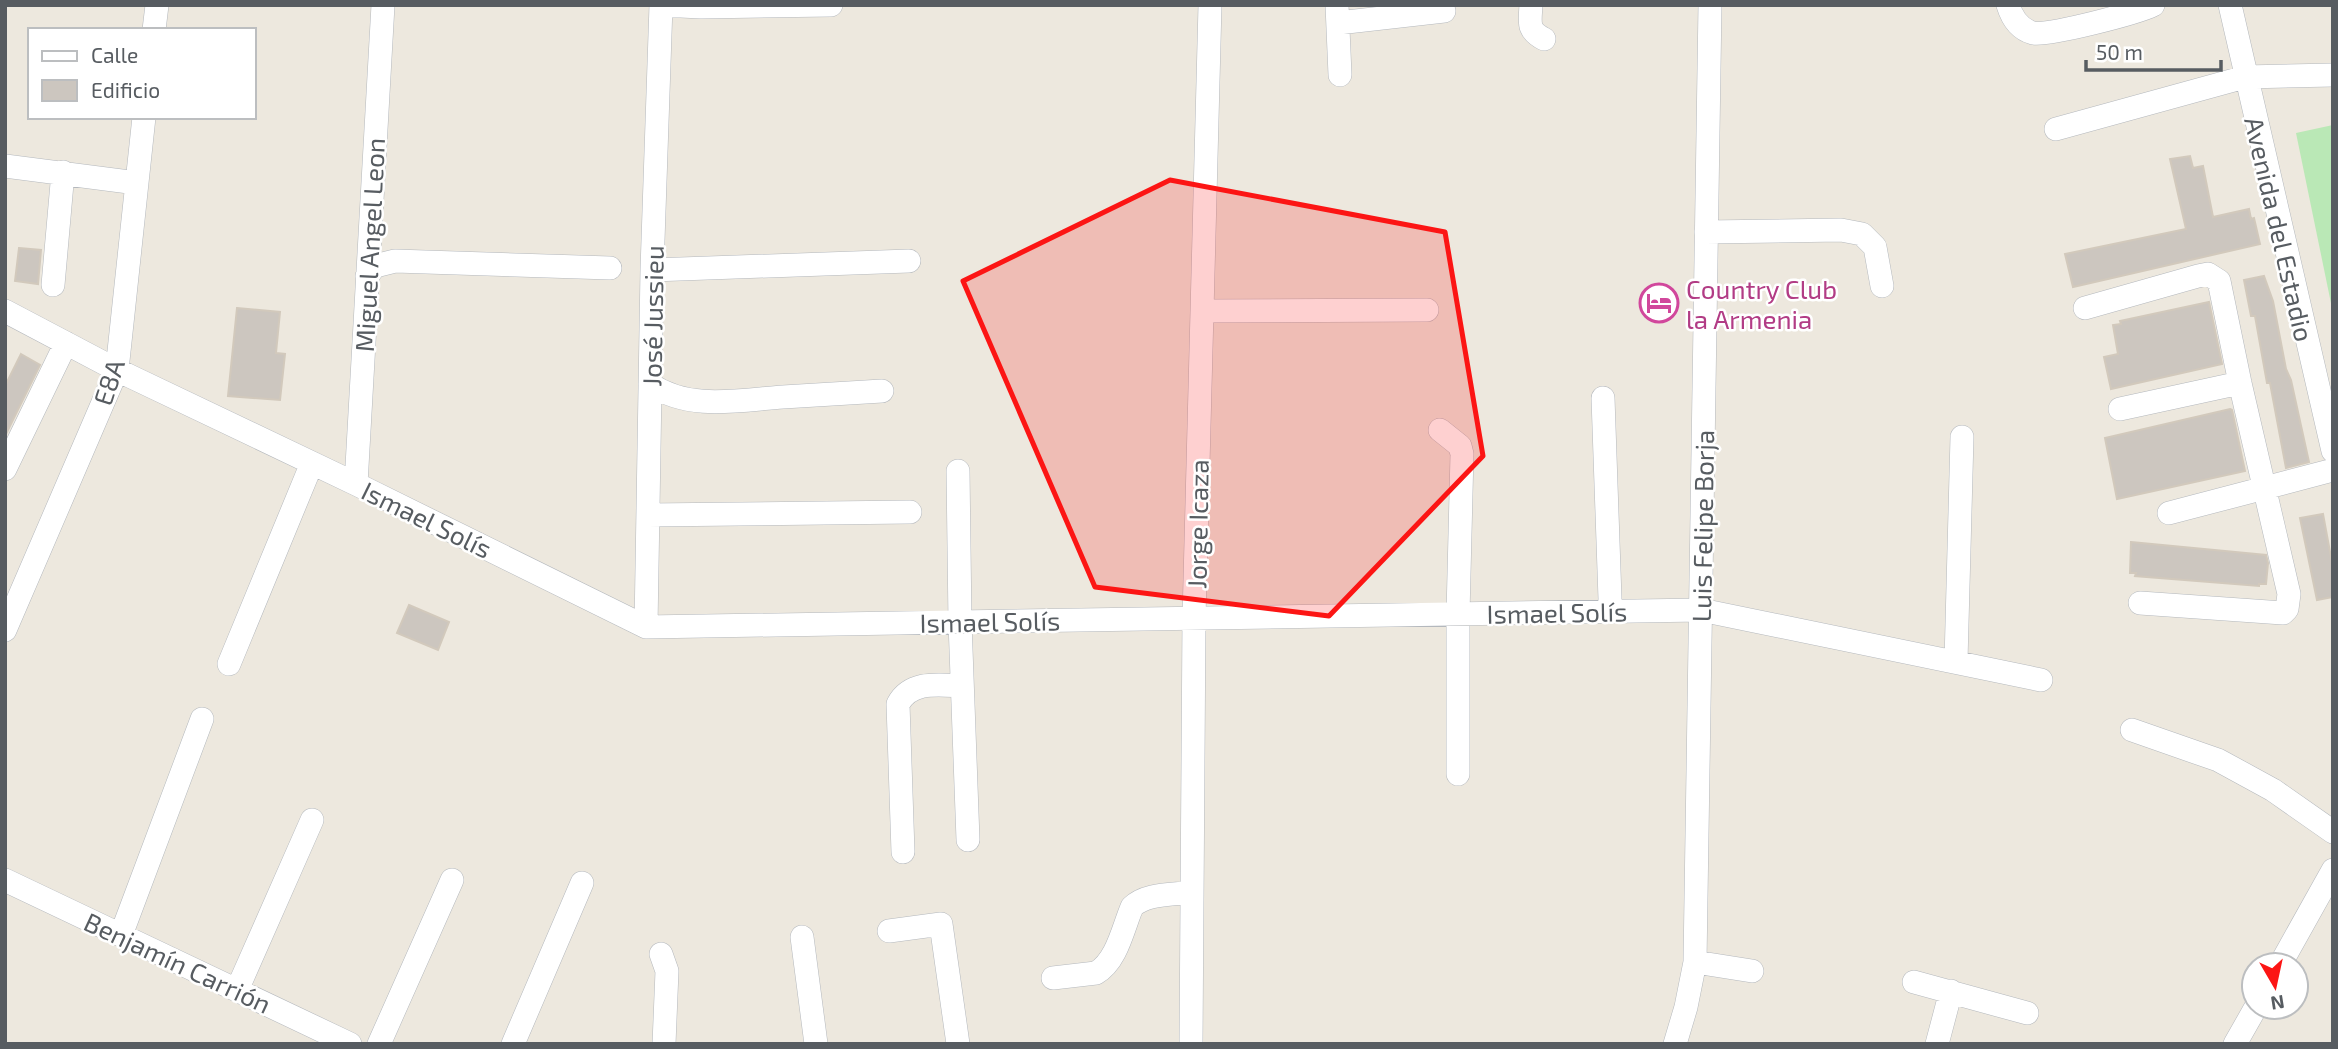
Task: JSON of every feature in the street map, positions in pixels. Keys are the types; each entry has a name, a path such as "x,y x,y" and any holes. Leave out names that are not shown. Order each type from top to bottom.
{"street":[{"path":"154,28 157,5"},
{"name":"Miguel Angel Leon","path":"356,484 383,5"},
{"path":"661,5 831,5"},
{"name":"José Jussieu","path":"646,627 652,271 661,5"},
{"name":"Jorge Icaza","path":"1191,1044 1194,618 1210,5"},
{"path":"1531,5 1530,25 1534,33 1544,39"},
{"name":"Luis Felipe Borja","path":"1675,1044 1695,962 1710,5"},
{"path":"2008,5 2019,25 2034,33 2136,12 2152,5"},
{"name":"Avenida del Estadio","path":"2230,5 2333,452"},
{"path":"1340,75 1337,14 1444,11"},
{"path":"2056,129 2245,77 2333,75"},
{"name":"E8A","path":"5,629 117,370 144,119"},
{"path":"5,166 137,183"},
{"path":"52,285 63,172"},
{"path":"1706,232 1841,230 1862,234 1875,247 1882,286"},
{"path":"367,276 375,267 395,261 610,268"},
{"path":"652,271 909,261"},
{"path":"2085,308 2208,274 2219,281 2263,488 2289,594 2287,609 2283,614 2140,603"},
{"path":"1202,310 1427,310"},
{"name":"Ismael Solís","path":"5,311 117,370 646,627 1701,610 2041,680"},
{"path":"5,469 66,343"},
{"path":"2120,409 2240,383"},
{"path":"650,384 661,392 681,398 714,402 882,391"},
{"path":"1602,398 1609,611"},
{"path":"1440,430 1460,446 1462,454 1458,774"},
{"path":"1956,662 1962,437"},
{"path":"229,664 312,463"},
{"path":"2169,513 2333,470"},
{"path":"958,471 968,840"},
{"path":"648,515 910,512"},
{"path":"903,852 898,704 904,694 918,687 934,684 962,687"},
{"path":"121,935 202,719"},
{"path":"2132,730 2218,760 2273,790 2333,832"},
{"path":"237,990 312,820"},
{"path":"2288,951 2333,870"},
{"name":"Benjamín Carrión","path":"5,880 351,1044"},
{"path":"379,1044 452,880"},
{"path":"513,1044 582,883"},
{"path":"1053,978 1096,973 1102,969 1110,960 1132,907 1137,902 1192,892"},
{"path":"889,931 942,924 958,1044"},
{"path":"802,937 816,1044"},
{"path":"661,954 667,971 664,1044"},
{"path":"1695,962 1752,971"},
{"path":"1914,982 2027,1013"},
{"path":"1937,1044 1951,991"},
{"path":"2235,1044 2248,1021"}],"highlighted area":[{"path":"1170,180 1445,232 1483,456 1329,616 1095,587 963,281"}],"green space":[{"path":"2333,125 2333,313 2296,133"}],"building":[{"path":"2190,156 2193,168 2203,166 2213,217 2249,209 2260,244 2073,287 2065,254 2186,229 2170,159"},
{"path":"19,248 41,250 38,284 15,281"},
{"path":"2264,276 2273,301 2286,369 2291,380 2309,462 2286,468 2270,383 2267,383 2255,316 2251,316 2244,280"},
{"path":"2209,302 2222,364 2111,389 2104,357 2118,354 2113,325 2121,324 2120,321"},
{"path":"237,308 280,312 276,353 285,354 280,400 228,396"},
{"path":"21,354 40,365 5,436 5,386"},
{"path":"2230,409 2245,471 2117,499 2105,438"},
{"path":"2323,514 2333,568 2333,597 2317,600 2300,518"},
{"path":"2131,542 2266,555 2266,584 2259,586 2135,576 2136,573 2130,573"},
{"path":"409,605 449,622 438,650 397,633"}],"place":[{"name":"Country Club la Armenia","path":"1659,303"}]}
